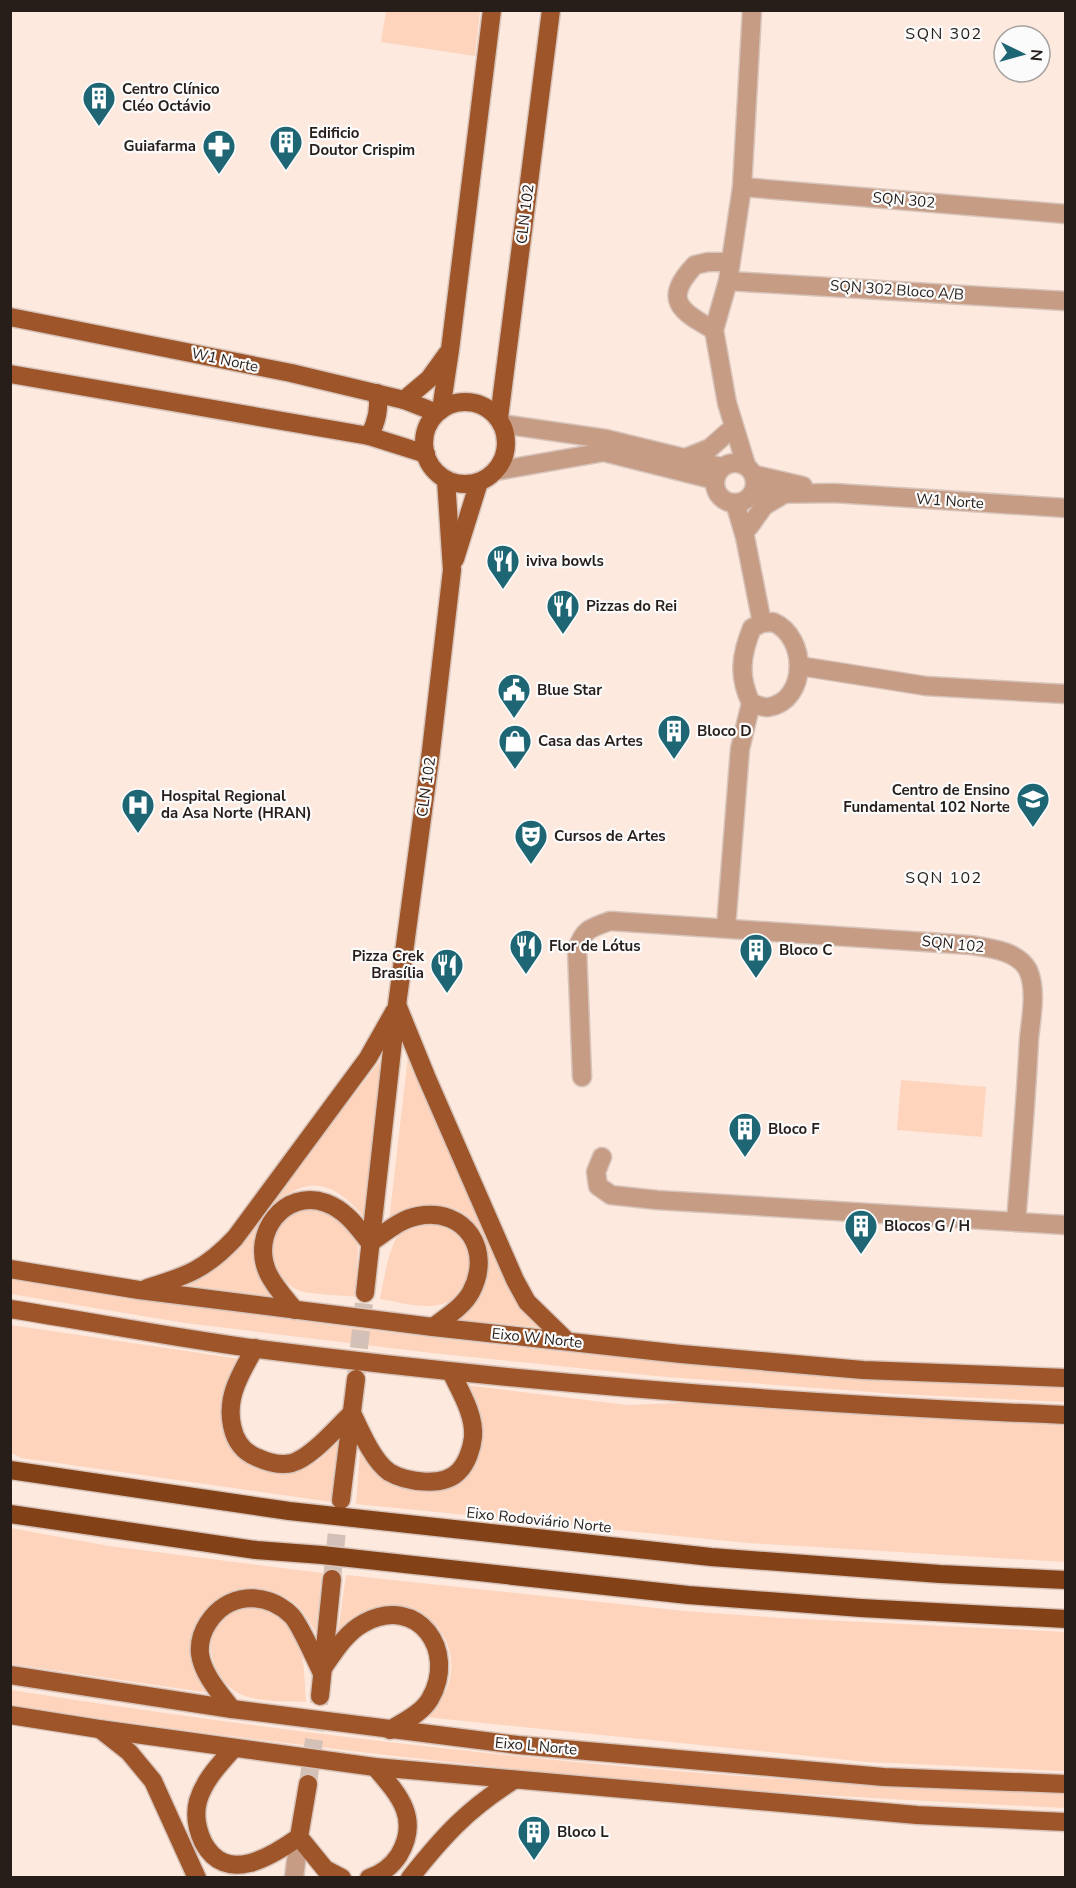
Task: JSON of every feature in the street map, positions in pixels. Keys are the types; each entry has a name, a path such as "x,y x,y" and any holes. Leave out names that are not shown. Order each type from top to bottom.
{"highway":[{"name":"Eixo Rodoviário Norte","path":"10,1470 289,1511 699,1556 940,1574 1065,1580"},
{"path":"10,1514 256,1550 322,1555 688,1595 861,1608 1065,1619"}],"main road":[{"path":"439,411 452,404 466,402 479,404 500,421 506,437 504,455 496,471 479,482 462,484 446,480 430,465 424,442 426,430 439,411 450,350 492,10"},
{"name":"CLN 102","path":"500,421 551,10"},
{"name":"W1 Norte","path":"10,317 252,365 376,393 439,411"},
{"path":"404,400 429,379 450,350"},
{"path":"10,374 369,436 426,454"},
{"path":"369,436 375,425 379,403 376,393"},
{"name":"CLN 102","path":"365,1293 452,570 446,480"},
{"name":"CLN 102","path":"452,570 479,482"},
{"path":"139,1290 199,1270 218,1257 229,1245 368,1058 398,1005"},
{"path":"398,1005 426,1076 515,1280 527,1302 567,1341"},
{"path":"295,1310 267,1271 263,1252 264,1237 283,1208 295,1203 325,1203 341,1211 354,1222 370,1243 403,1221 416,1216 438,1216 459,1223 468,1231 477,1245 480,1264 478,1276 470,1294 455,1310 433,1327"},
{"name":"Eixo W Norte","path":"10,1269 139,1290 295,1310 681,1354 864,1370 1065,1378"},
{"path":"10,1309 255,1348 451,1372 703,1394 924,1409 1065,1415"},
{"path":"255,1348 234,1388 231,1419 233,1433 238,1444 254,1456 281,1464 291,1463 316,1449 352,1413"},
{"path":"352,1413 366,1441 388,1471 414,1480 436,1481 450,1477 459,1472 467,1458 473,1438 472,1421 451,1372"},
{"path":"341,1500 356,1379"},
{"path":"320,1696 332,1579"},
{"path":"232,1709 215,1687 205,1669 200,1653 200,1639 206,1626 215,1612 226,1604 255,1598 281,1607 293,1616 321,1671"},
{"path":"321,1671 343,1641 361,1624 375,1618 392,1615 408,1617 420,1622 431,1634 436,1647 439,1667 436,1686 429,1701 415,1714 390,1730"},
{"name":"Eixo L Norte","path":"10,1675 232,1709 518,1745 884,1777 1065,1784"},
{"path":"10,1715 375,1767 917,1815 1065,1822"},
{"path":"99,1729 129,1752 153,1780 197,1878"},
{"path":"234,1748 214,1770 198,1802 196,1817 198,1831 207,1848 219,1859 232,1864 244,1865 259,1862 300,1837"},
{"path":"369,1878 395,1862 407,1835 408,1822 405,1807 396,1791 375,1767"},
{"path":"410,1878 460,1819 514,1780"},
{"path":"308,1784 300,1837 325,1869 342,1878"}],"street":[{"path":"745,499 722,498 717,493 728,432 727,403 714,330 728,281 742,187 752,10"},
{"name":"SQN 302","path":"742,187 1065,213"},
{"path":"714,330 682,310 678,302 678,288 695,265 708,262 730,262"},
{"name":"SQN 302 Bloco A/B","path":"728,281 1065,301"},
{"path":"727,403 756,484 745,499 745,537 762,623"},
{"path":"500,421 606,439 685,458 721,470"},
{"path":"685,458 710,448 728,432"},
{"path":"496,471 604,452 721,470 740,462 750,470"},
{"name":"W1 Norte","path":"750,470 834,493"},
{"path":"749,527 764,506 786,493"},
{"name":"W1 Norte","path":"745,499 786,493 834,493 1065,508"},
{"path":"745,499 752,574"},
{"path":"726,927 740,749 751,703 743,685 743,655 752,628 762,623 772,622 780,626 797,648 800,666 795,684 780,702 768,707 751,703"},
{"path":"800,666 926,686 1065,694"},
{"name":"SQN 102","path":"582,1077 577,949 582,936 591,927 610,921 726,927 994,948 1016,957 1028,969 1032,989 1026,1105 1016,1222"},
{"path":"602,1157 596,1172 598,1186 611,1195 657,1200 1065,1226"},
{"path":"294,1878 300,1837"}],"shaded area":[{"path":"386,11 480,11 475,56 381,42"},
{"path":"386,1053 366,1220 348,1200 337,1193 316,1185 304,1187 280,1201 263,1223 282,1298 186,1285 201,1278 228,1259"},
{"path":"408,1056 508,1285 517,1302 546,1328 452,1319 477,1299 484,1285 486,1274 487,1259 483,1240 476,1225 465,1214 437,1205 421,1206 389,1221"},
{"path":"901,1080 986,1087 982,1137 897,1130"},
{"path":"293,1208 330,1209 356,1232 358,1245 356,1297 304,1292 295,1289 281,1276 274,1259 273,1239 279,1224"},
{"path":"443,1221 467,1239 472,1275 462,1290 447,1303 438,1305 419,1306 380,1299 388,1261 399,1233 413,1225"},
{"path":"10,1278 273,1317 536,1349 800,1373 1065,1388 1065,1402 898,1394 655,1376 432,1353 185,1323 11,1294"},
{"path":"11,1325 247,1360 234,1377 235,1444 298,1469 318,1461 342,1430 332,1502 22,1458 11,1453"},
{"path":"465,1385 627,1405 703,1402 1065,1416 1065,1562 748,1543 356,1504 361,1441 378,1470 454,1479 480,1434 479,1413"},
{"path":"11,1528 109,1546 322,1573 316,1632 303,1612 293,1602 277,1593 248,1588 230,1592 222,1597 202,1623 210,1693 11,1664"},
{"path":"346,1575 685,1611 1065,1632 1065,1771 867,1762 425,1717 443,1696 451,1674 450,1652 442,1633 427,1617 409,1608 387,1606 359,1615 337,1639"},
{"path":"258,1605 283,1618 296,1635 304,1669 306,1702 267,1700 245,1696 235,1691 219,1675 214,1664 211,1643 218,1621 231,1607"},
{"path":"11,1690 273,1728 536,1758 800,1780 1065,1794 1065,1808 902,1800 684,1785 397,1756 242,1738 11,1706"}],"tunnel":[{"path":"356,1375 365,1293"},
{"path":"332,1579 340,1502"},
{"path":"308,1784 320,1696"}],"place":[{"name":"Centro Clínico Cléo Octávio","path":"99,127"},
{"name":"Edificio Doutor Crispim","path":"286,171"},
{"name":"Guiafarma","path":"219,175"},
{"name":"iviva bowls","path":"503,590"},
{"name":"Pizzas do Rei","path":"563,635"},
{"name":"Blue Star","path":"514,719"},
{"name":"Bloco D","path":"674,760"},
{"name":"Casa das Artes","path":"515,770"},
{"name":"Centro de Ensino Fundamental 102 Norte","path":"1033,828"},
{"name":"Hospital Regional da Asa Norte (HRAN)","path":"138,834"},
{"name":"Cursos de Artes","path":"531,865"},
{"name":"Flor de Lótus","path":"526,975"},
{"name":"Bloco C","path":"756,979"},
{"name":"Pizza Crek Brasília","path":"447,994"},
{"name":"Bloco F","path":"745,1158"},
{"name":"Blocos G / H","path":"861,1255"},
{"name":"Bloco L","path":"534,1861"}],"district":[{"name":"SQN 302","path":"944,34"},
{"name":"SQN 102","path":"944,878"}]}
